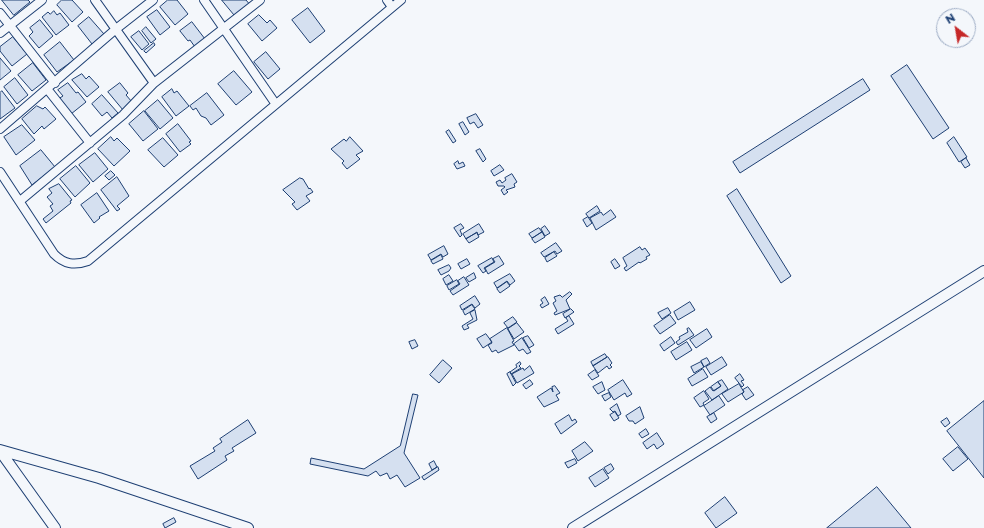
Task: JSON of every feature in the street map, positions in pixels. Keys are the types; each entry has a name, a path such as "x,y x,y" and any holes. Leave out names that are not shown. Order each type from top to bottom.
{"street":[{"path":"0,34 42,0"},
{"path":"95,0 154,84"},
{"path":"0,129 48,90 116,29 153,0"},
{"path":"204,0 275,103"},
{"path":"20,201 123,115 154,84 260,0"},
{"path":"387,0 392,8"},
{"path":"0,172 54,254 69,264 79,265 88,261 275,103 401,0"},
{"path":"0,13 55,83"},
{"path":"48,90 90,143"},
{"path":"573,528 984,271"},
{"path":"0,450 55,528"},
{"path":"0,450 99,478 198,513 248,528"}],"building":[{"path":"2,0 28,0 30,2 14,15"},
{"path":"62,0 72,0 83,12 72,22 57,5"},
{"path":"168,0 177,0 188,14 175,25 160,7"},
{"path":"222,0 246,0 251,6 237,18"},
{"path":"308,8 325,31 310,43 292,20"},
{"path":"157,10 170,27 160,35 147,17"},
{"path":"54,11 57,15 60,13 69,25 56,35 42,17 48,12 50,14"},
{"path":"259,15 267,23 270,20 277,28 262,41 248,24"},
{"path":"89,17 104,34 92,44 78,26"},
{"path":"40,20 53,36 39,48 29,36 33,32 30,28"},
{"path":"192,22 205,39 195,47 180,31"},
{"path":"146,27 156,39 151,43 142,31"},
{"path":"139,31 149,44 142,50 131,37"},
{"path":"13,37 27,54 12,66 0,51 0,47"},
{"path":"60,42 74,60 57,72 44,55"},
{"path":"154,43 155,45 146,53 144,51"},
{"path":"266,52 280,69 268,79 254,62"},
{"path":"0,58 11,71 0,80"},
{"path":"33,63 46,80 32,91 18,75"},
{"path":"907,65 949,128 933,139 891,76"},
{"path":"234,71 252,92 236,105 218,84"},
{"path":"82,74 86,79 89,76 99,87 87,97 72,80"},
{"path":"15,78 28,95 17,104 4,87"},
{"path":"863,79 870,90 740,173 733,162"},
{"path":"68,83 86,102 71,114 58,99 63,96 58,90"},
{"path":"120,83 128,93 126,95 132,102 123,110 108,92"},
{"path":"172,89 174,93 177,91 189,106 176,116 162,97"},
{"path":"2,91 15,108 0,119 0,93"},
{"path":"207,93 224,115 211,125 206,118 201,116 196,108 193,110 190,106"},
{"path":"102,95 118,113 112,118 107,112 102,116 92,104"},
{"path":"158,100 173,118 160,129 145,111"},
{"path":"37,106 43,109 45,107 56,119 44,129 42,126 34,134 22,119"},
{"path":"144,111 158,129 143,141 129,124"},
{"path":"476,114 483,125 478,128 474,122 470,124 467,118"},
{"path":"463,122 469,132 465,135 459,124"},
{"path":"178,124 191,141 189,142 191,144 180,152 166,134"},
{"path":"22,125 35,140 16,155 4,137"},
{"path":"449,130 456,141 453,143 446,132"},
{"path":"111,137 114,141 117,138 130,151 114,166 98,149"},
{"path":"350,137 363,151 356,155 360,159 347,169 342,163 344,161 331,149 344,139 346,141"},
{"path":"954,137 967,157 959,162 947,143"},
{"path":"163,138 178,155 164,167 148,150"},
{"path":"480,149 486,159 483,162 476,151"},
{"path":"41,150 55,167 32,185 20,166"},
{"path":"95,153 108,169 93,182 79,165"},
{"path":"966,158 970,165 965,168 961,162"},
{"path":"458,161 459,164 463,162 465,166 457,169 454,164"},
{"path":"500,165 504,170 494,176 491,171"},
{"path":"76,166 90,183 75,197 60,179"},
{"path":"111,171 115,175 109,180 105,176"},
{"path":"512,174 517,182 514,184 515,187 506,190 508,192 504,195 501,190 505,187 498,186 496,182 500,180 502,183 506,180 505,178"},
{"path":"117,177 129,196 117,206 120,209 117,211 101,190"},
{"path":"300,178 303,179 309,189 310,188 313,192 306,196 310,201 297,210 292,204 295,202 283,190"},
{"path":"59,184 72,200 70,201 71,203 46,223 43,219 53,211 50,206 53,204 47,197 52,193 49,189"},
{"path":"737,189 791,276 781,283 727,196"},
{"path":"97,193 109,211 99,217 100,218 94,223 81,205"},
{"path":"597,206 600,211 589,218 586,214"},
{"path":"611,210 616,217 596,230 590,218 601,212 603,215"},
{"path":"588,217 592,223 587,227 583,220"},
{"path":"461,224 464,228 460,230 462,235 460,237 454,228"},
{"path":"479,224 484,232 478,235 477,232 466,239 463,234"},
{"path":"545,226 550,233 545,236 541,229"},
{"path":"539,228 542,232 532,238 529,234"},
{"path":"542,232 545,237 535,243 532,239"},
{"path":"477,233 479,237 469,243 466,239"},
{"path":"556,243 562,251 557,254 555,251 544,257 541,253"},
{"path":"444,246 448,254 443,257 441,254 431,260 428,255"},
{"path":"640,247 642,250 645,248 650,255 646,257 647,259 640,263 639,262 626,271 624,268 627,266 623,258"},
{"path":"554,252 557,256 547,262 545,258"},
{"path":"441,255 443,259 433,264 431,261"},
{"path":"499,256 504,264 488,274 485,268 495,262 493,259"},
{"path":"492,258 494,262 484,268 486,271 483,273 478,266"},
{"path":"467,259 470,264 461,269 458,264"},
{"path":"615,259 620,266 615,269 611,262"},
{"path":"449,265 451,268 449,271 441,275 438,270"},
{"path":"474,273 476,278 469,282 466,278"},
{"path":"510,274 515,281 510,285 507,281 497,288 494,283"},
{"path":"449,275 453,281 446,285 443,279"},
{"path":"464,277 469,285 453,295 450,291 460,284 458,281"},
{"path":"457,280 459,284 449,290 447,286"},
{"path":"507,282 510,286 500,293 497,289"},
{"path":"570,292 572,294 566,300 570,309 555,315 554,313 557,311 553,303 556,301 554,297 560,295 562,297"},
{"path":"475,296 480,304 475,308 472,304 462,310 460,306"},
{"path":"545,297 549,304 542,308 540,305 543,303 541,300"},
{"path":"690,302 695,310 678,320 674,312"},
{"path":"472,305 475,309 465,315 463,311"},
{"path":"668,308 671,313 662,319 658,313"},
{"path":"571,309 574,312 565,318 563,314"},
{"path":"475,310 477,320 467,325 469,328 464,330 462,326 473,319 470,313"},
{"path":"670,315 676,323 660,334 654,326"},
{"path":"569,316 574,324 558,334 555,329 568,321 566,318"},
{"path":"513,317 517,322 508,328 504,323"},
{"path":"517,323 524,332 514,339 508,329"},
{"path":"507,328 514,341 512,342 514,345 498,353 496,350 492,352 488,345 492,343 490,339"},
{"path":"689,328 694,335 678,345 676,342 680,339 679,337 688,332 687,329"},
{"path":"707,329 712,337 696,348 690,340"},
{"path":"486,334 492,342 483,348 477,339"},
{"path":"528,336 534,345 529,348 523,338"},
{"path":"671,337 675,343 664,351 660,345"},
{"path":"522,338 531,352 527,354 523,349 519,351 514,344"},
{"path":"415,340 418,346 412,349 409,342"},
{"path":"687,342 692,350 676,360 671,352"},
{"path":"605,354 607,357 593,366 591,362"},
{"path":"608,357 612,363 610,365 612,367 609,369 607,366 598,373 593,366"},
{"path":"722,357 727,365 711,375 706,367"},
{"path":"707,358 710,363 704,367 701,361"},
{"path":"443,360 452,368 439,383 430,375"},
{"path":"520,362 521,364 519,366 521,368 511,374 510,372 517,367 516,365"},
{"path":"701,362 704,367 694,373 691,367"},
{"path":"530,366 534,373 517,383 512,374 523,368 524,370"},
{"path":"703,369 708,377 692,386 688,379"},
{"path":"595,370 599,376 592,380 588,375"},
{"path":"510,372 516,383 513,386 507,374"},
{"path":"740,374 744,380 741,381 744,385 742,387 735,378"},
{"path":"530,380 533,384 526,389 523,385"},
{"path":"623,380 632,394 627,397 625,393 614,400 608,390"},
{"path":"722,380 728,389 712,400 705,391 710,387 713,391 721,386 718,382"},
{"path":"602,382 605,390 598,394 593,387"},
{"path":"718,382 721,386 714,391 711,387"},
{"path":"739,384 744,392 728,402 722,394"},
{"path":"555,386 560,393 556,395 559,400 544,407 537,397 551,388 553,392 552,387"},
{"path":"748,387 754,395 746,400 742,394 744,392 743,390"},
{"path":"704,391 709,399 700,407 694,398"},
{"path":"609,393 611,397 605,401 602,396"},
{"path":"413,394 418,395 404,453 420,478 405,487 397,475 390,479 387,473 380,476 376,471 368,476 310,464 311,458 364,469 400,446"},
{"path":"719,396 725,405 710,415 704,406"},
{"path":"984,401 984,478 947,431"},
{"path":"617,404 621,414 618,416 615,411 613,412 610,409"},
{"path":"640,407 644,418 635,424 633,421 629,421 626,416"},
{"path":"615,412 619,418 614,421 610,415"},
{"path":"714,413 717,419 711,423 707,417"},
{"path":"569,415 572,421 575,419 577,422 561,434 555,424"},
{"path":"947,418 950,423 945,427 941,422"},
{"path":"248,420 256,433 232,448 234,451 225,456 227,460 198,479 190,466 215,451 213,448 222,442 220,439"},
{"path":"646,429 649,434 642,438 639,434"},
{"path":"657,433 664,444 657,449 654,444 647,449 643,443"},
{"path":"585,442 593,451 578,461 572,451"},
{"path":"958,447 968,459 953,471 943,459"},
{"path":"575,459 577,463 568,468 565,463"},
{"path":"434,461 437,467 432,470 429,464"},
{"path":"611,464 614,469 608,474 604,468"},
{"path":"438,467 439,470 424,480 422,477"},
{"path":"603,469 609,478 595,487 589,478"},
{"path":"877,487 911,528 827,528"},
{"path":"725,497 737,513 716,528 705,513"},
{"path":"174,518 176,522 165,528 163,524"}]}
